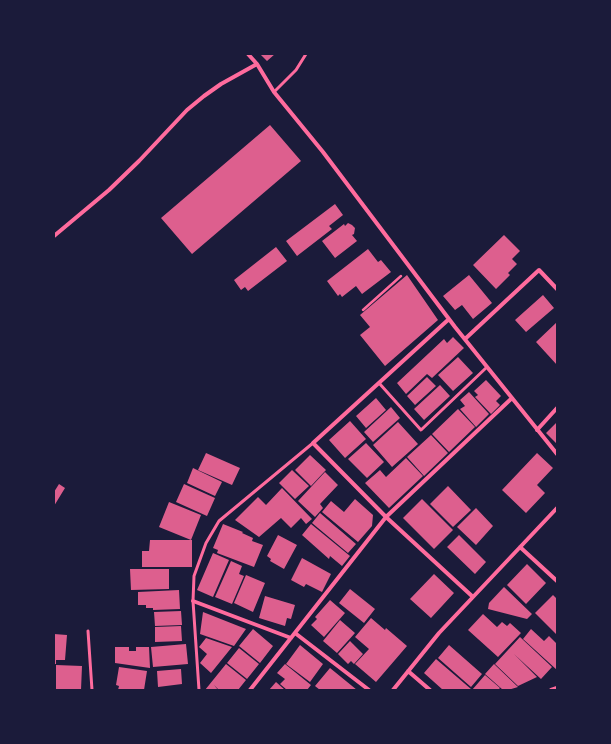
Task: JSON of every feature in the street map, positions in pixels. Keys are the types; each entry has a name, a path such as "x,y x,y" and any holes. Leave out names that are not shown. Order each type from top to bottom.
{"street":[{"path":"248,54 257,64 274,92 323,152 449,319 557,454"},
{"path":"54,236 109,190 149,151 172,124 187,110 221,84 257,64"},
{"path":"465,339 539,270 557,289"},
{"path":"449,319 313,443 386,517 472,597"},
{"path":"250,690 386,517 512,398"},
{"path":"537,430 557,408"},
{"path":"393,690 439,633 557,508"},
{"path":"520,547 557,581"},
{"path":"193,601 291,638"},
{"path":"295,633 369,690"},
{"path":"408,671 430,690"},
{"path":"551,690 557,688"}],"lane":[{"path":"274,92 296,70 306,54"},
{"path":"379,383 421,430 487,367"},
{"path":"199,690 193,601 194,576 206,543 219,520 313,443"},
{"path":"88,631 92,690"}],"path":[{"path":"363,310 411,268"}],"building":[{"path":"260,54 275,54 267,61"},
{"path":"270,125 301,161 192,254 161,218"},
{"path":"335,204 343,215 329,226 332,229 297,256 286,241"},
{"path":"348,223 355,228 354,234 352,235 357,241 335,258 322,241 344,224 345,226"},
{"path":"504,235 520,251 512,259 517,264 508,273 510,275 496,289 473,265"},
{"path":"276,247 287,261 248,291 245,287 241,290 234,280"},
{"path":"368,249 378,262 381,260 391,272 362,294 356,286 342,297 340,294 338,296 327,281"},
{"path":"407,275 438,320 385,366 360,335 370,327 360,315"},
{"path":"469,275 492,303 473,319 462,305 455,310 443,296"},
{"path":"543,295 554,308 526,332 515,320"},
{"path":"557,322 557,365 536,342"},
{"path":"453,337 464,348 432,378 427,374 406,394 397,383 444,339 447,343"},
{"path":"458,357 473,373 453,391 438,375"},
{"path":"427,377 436,386 415,405 407,396"},
{"path":"486,380 501,396 496,401 500,405 491,414 475,397 478,395 474,391"},
{"path":"440,385 450,396 424,420 414,409"},
{"path":"469,392 489,414 476,427 460,409 465,406 460,400"},
{"path":"376,398 386,410 366,428 356,416"},
{"path":"391,407 400,418 373,442 364,432"},
{"path":"458,409 475,427 449,452 432,434"},
{"path":"350,421 366,439 345,458 329,440"},
{"path":"398,422 418,444 392,467 373,445"},
{"path":"557,422 557,444 546,433"},
{"path":"431,435 448,453 424,476 407,457"},
{"path":"366,443 384,462 367,478 348,459"},
{"path":"206,453 240,468 232,485 198,470"},
{"path":"537,453 553,468 537,485 545,493 526,513 502,490"},
{"path":"310,455 326,470 311,486 295,470"},
{"path":"406,458 423,476 389,508 365,483 380,470 386,477"},
{"path":"193,468 222,482 215,496 187,483"},
{"path":"292,470 309,486 295,499 279,483"},
{"path":"325,472 338,485 320,504 323,508 315,517 298,501"},
{"path":"59,484 65,488 54,506 54,492"},
{"path":"184,484 215,498 207,516 176,502"},
{"path":"448,486 471,510 453,527 430,504"},
{"path":"282,488 312,519 306,524 301,518 291,528 281,518 259,537 235,520 258,497 266,505"},
{"path":"355,499 373,515 372,526 358,542 322,512 331,501 344,512"},
{"path":"422,499 453,530 434,549 403,518"},
{"path":"169,502 201,515 191,540 159,527"},
{"path":"476,508 493,526 476,545 457,527"},
{"path":"320,513 356,544 348,553 312,523"},
{"path":"223,524 243,532 242,533 253,538 252,541 263,545 254,567 217,553 218,550 213,548"},
{"path":"311,524 350,556 342,566 330,556 329,559 302,535"},
{"path":"278,535 297,545 284,569 270,561 271,559 267,556"},
{"path":"459,535 486,562 475,574 447,547"},
{"path":"150,540 192,540 192,567 142,567 142,551 149,551"},
{"path":"213,553 229,560 213,597 197,590"},
{"path":"302,558 331,574 322,592 306,584 304,587 291,580"},
{"path":"231,561 242,566 239,574 244,576 232,604 215,597"},
{"path":"527,564 546,583 526,604 507,585"},
{"path":"130,569 169,569 169,589 131,590"},
{"path":"434,574 454,593 431,618 410,599"},
{"path":"246,575 265,583 253,612 234,603"},
{"path":"504,587 532,614 527,619 488,609 489,603"},
{"path":"350,589 375,609 364,623 339,603"},
{"path":"179,590 180,609 153,610 153,608 146,608 146,605 138,605 138,592"},
{"path":"553,595 557,599 557,635 535,613"},
{"path":"265,596 295,605 291,619 287,618 285,626 259,618"},
{"path":"330,600 345,613 324,637 311,625 317,619 315,617"},
{"path":"181,611 182,625 155,626 154,612"},
{"path":"203,612 246,629 234,646 200,634"},
{"path":"483,614 497,627 502,622 507,626 510,623 521,633 498,657 468,630"},
{"path":"371,618 385,630 386,628 407,646 376,682 355,664 369,649 355,637"},
{"path":"340,620 355,633 337,653 323,641"},
{"path":"181,626 182,641 155,642 155,627"},
{"path":"253,629 273,646 260,663 239,646"},
{"path":"531,629 544,641 549,636 557,644 557,670 523,639"},
{"path":"54,634 67,635 65,660 56,660 56,664 54,664"},
{"path":"520,637 552,667 541,679 514,654 537,677 518,686 495,664"},
{"path":"206,638 232,647 211,673 200,663 207,654 199,647"},
{"path":"350,641 363,654 354,664 351,661 348,664 338,654"},
{"path":"186,644 188,664 153,667 151,647"},
{"path":"300,645 323,664 310,682 286,664"},
{"path":"449,645 482,674 471,687 438,658"},
{"path":"115,647 129,647 129,651 136,651 136,647 149,647 150,668 115,663"},
{"path":"239,648 259,664 247,679 227,663"},
{"path":"436,659 471,689 443,690 424,673"},
{"path":"226,664 246,680 238,690 219,690 214,685 218,690 205,690"},
{"path":"285,664 311,685 307,690 287,690 280,684 285,679 277,673"},
{"path":"494,664 518,687 503,690 485,674"},
{"path":"56,665 82,666 81,690 56,690"},
{"path":"119,667 147,671 144,690 118,690 119,686 116,685"},
{"path":"330,668 357,690 320,690 315,686"},
{"path":"181,669 182,684 158,687 157,671"},
{"path":"485,675 500,688 498,690 472,690"},
{"path":"276,682 285,690 269,690"}]}
